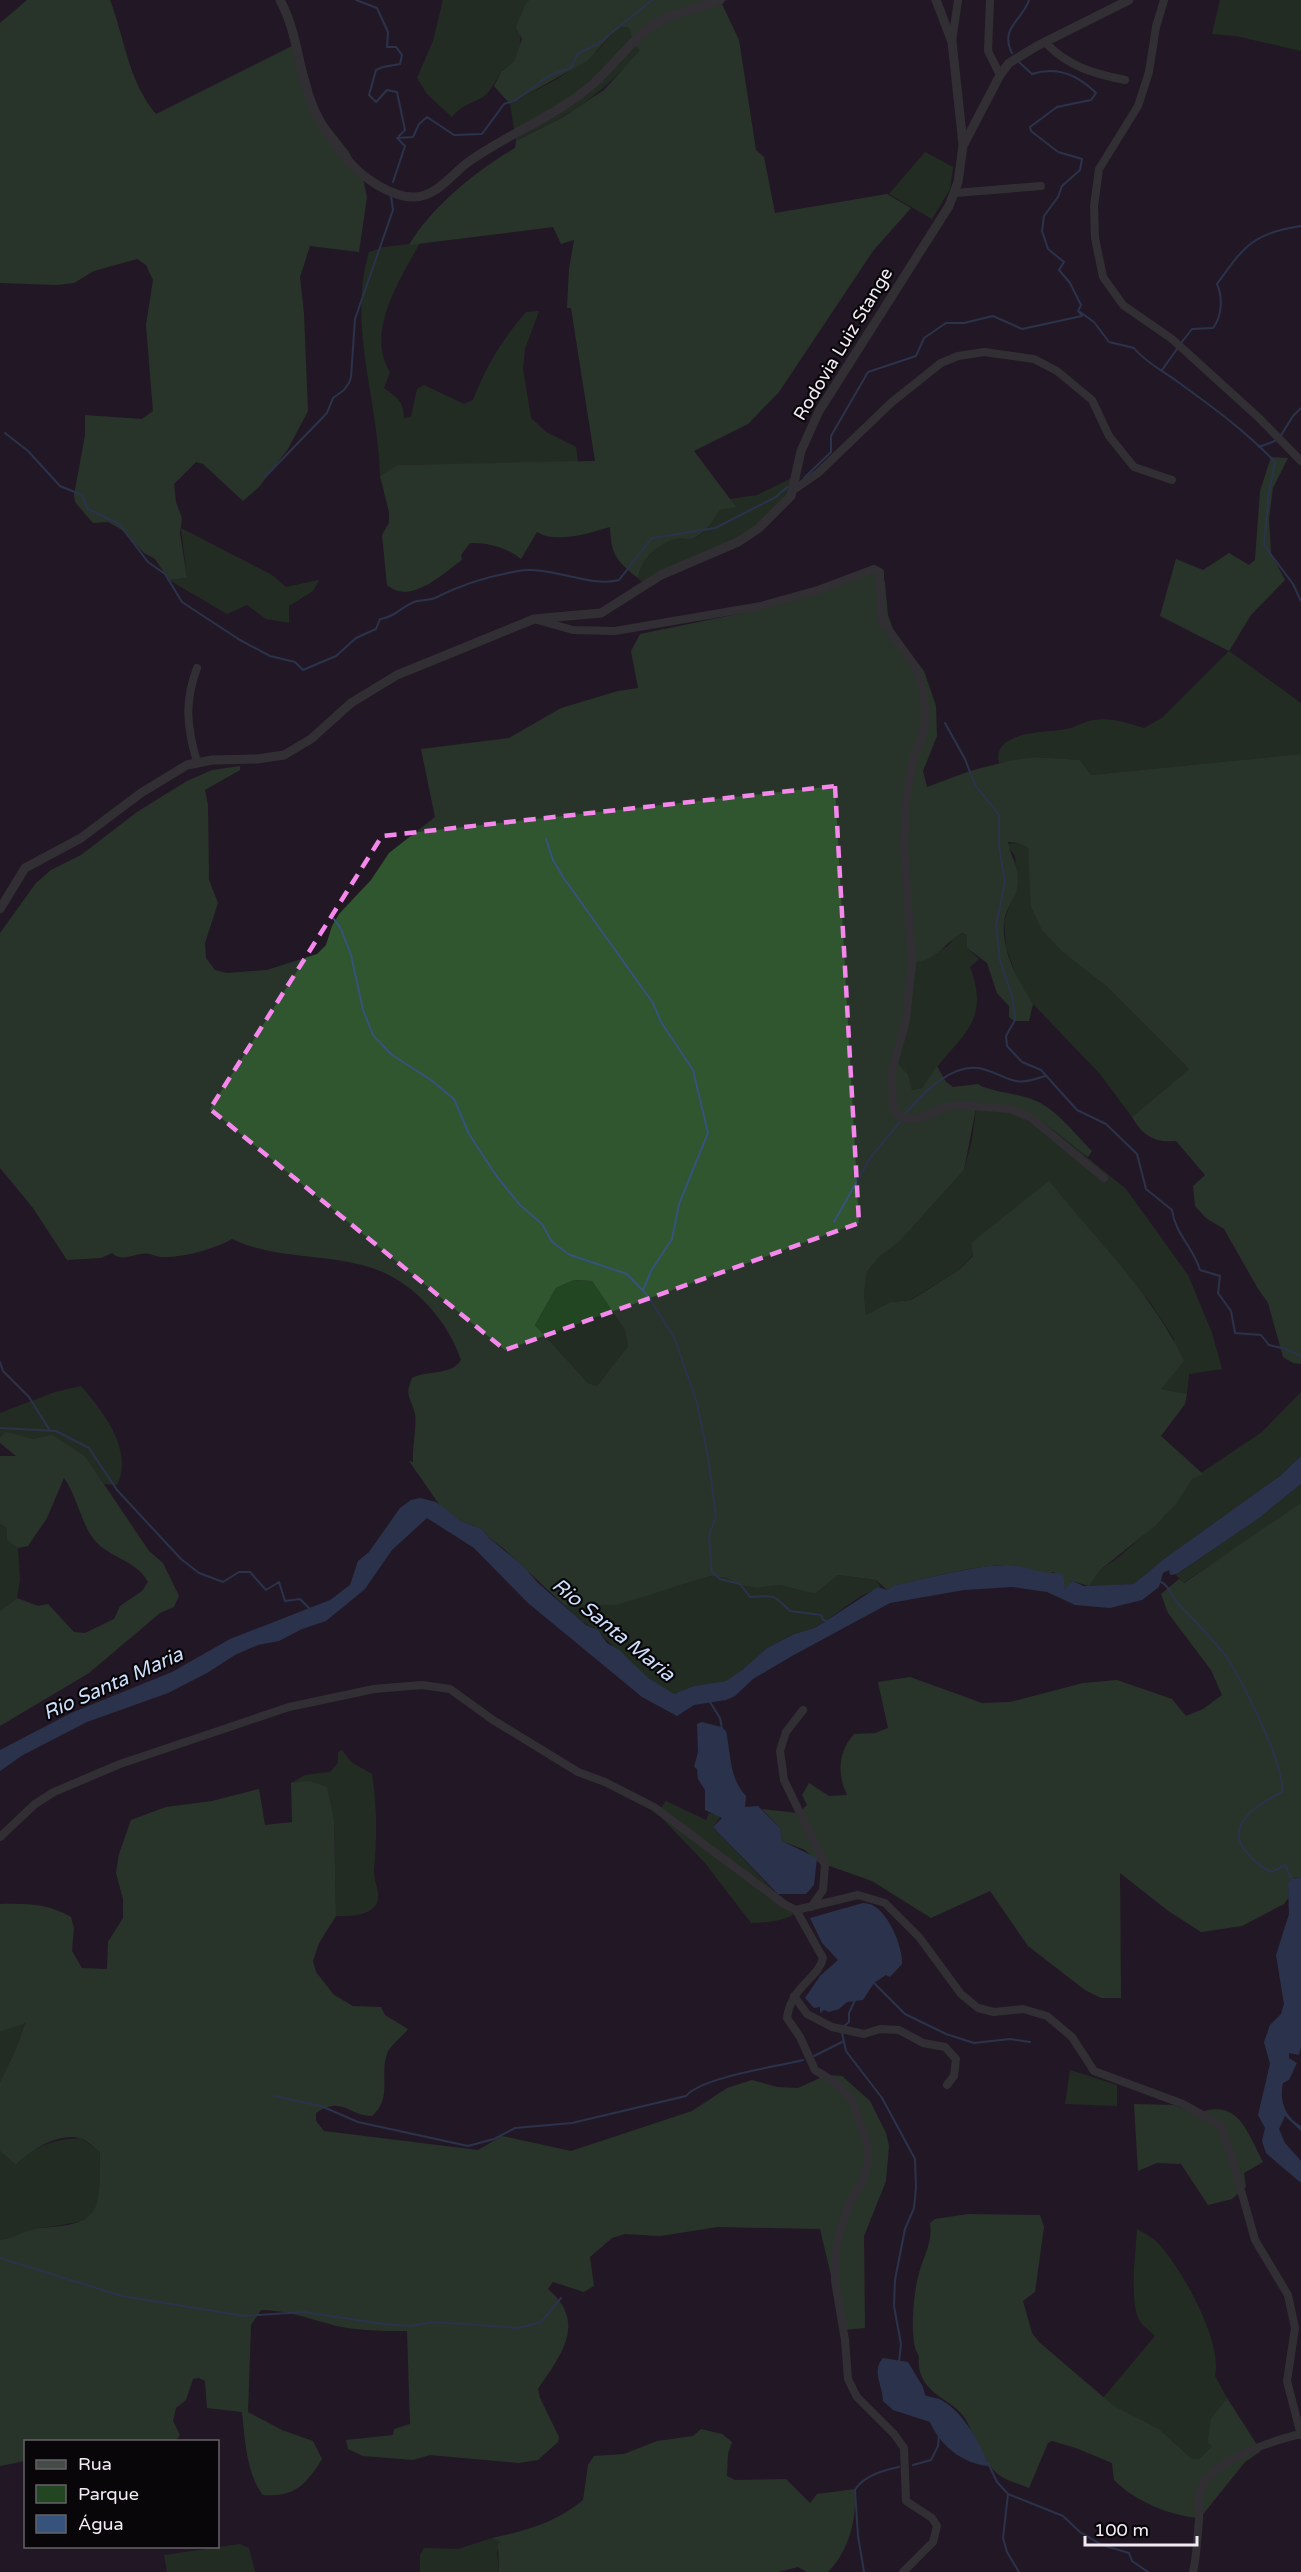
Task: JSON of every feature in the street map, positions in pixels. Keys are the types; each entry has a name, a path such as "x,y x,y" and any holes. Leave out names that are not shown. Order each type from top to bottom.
{"street":[{"path":"280,0 292,26 311,102 323,125 359,172 388,190 415,197 433,192 486,150 564,106 595,82 655,24 672,14 720,0"},
{"path":"936,0 952,42"},
{"path":"958,0 952,42 963,146"},
{"path":"990,0 988,51 1000,75"},
{"name":"Rodovia Luiz Stange","path":"0,909 21,873 33,863 81,838 154,784 197,762 257,759 284,754 311,739 351,703 375,686 534,619 588,615 613,607 661,575 738,542 771,519 795,489 801,452 819,411 911,263 936,229 955,193 963,146 1000,75 1022,54 1129,0"},
{"path":"1164,0 1142,94 1125,130 1107,153 1099,169 1094,206 1095,238 1101,267 1108,285 1123,304 1172,339 1258,417 1290,453 1301,461"},
{"path":"1045,42 1062,59 1081,69 1125,80"},
{"path":"955,193 1041,186"},
{"path":"795,489 818,473 876,417 941,363 958,356 984,352 1034,359 1057,371 1092,400 1109,436 1134,467 1172,480"},
{"path":"534,619 573,630 615,631 761,606 818,590 874,569 880,572 880,619 915,666 923,690 926,719 911,766 906,800 904,847 912,962 906,1020 892,1071 893,1106 897,1114 905,1119 921,1118 953,1106 991,1106 1018,1111 1030,1117 1104,1178"},
{"path":"197,668 190,687 187,712 197,762"},
{"path":"0,1837 35,1804 54,1792 120,1764 288,1707 343,1694 422,1684 440,1686 457,1692 493,1720 578,1772 605,1782 654,1807 784,1904 796,1910 858,1895 885,1903 911,1928 961,1994 978,2008 994,2012 1023,2009 1047,2016 1072,2037 1094,2072 1183,2104 1220,2125 1230,2151 1255,2240 1282,2282 1291,2305 1295,2328 1287,2381 1301,2435 1268,2442 1249,2450 1228,2462 1205,2483 1198,2497 1199,2522 1193,2572"},
{"path":"803,1710 786,1732 780,1759 784,1780 825,1865 823,1890 810,1908"},
{"path":"796,1910 822,1959 820,1968 794,1996 788,2009 789,2024 800,2037 815,2070 845,2090 852,2100 866,2139 868,2160 864,2178 849,2204 838,2235 835,2258 835,2281 845,2340 847,2369 852,2390 868,2412 894,2434 904,2448 906,2501 936,2523 933,2542 903,2572"},
{"path":"794,1996 807,2014 843,2031 864,2034 886,2028 899,2030 923,2043 945,2047 956,2059 954,2076 947,2085"}],"highlighted area":[{"path":"835,786 859,1223 505,1350 210,1109 382,836"}],"green space":[{"path":"27,0 110,0 133,74 156,114 298,43 319,114 349,152 364,183 367,197 359,252 310,246 300,277 308,411 288,449 259,487 243,501 203,464 196,462 174,484 176,502 182,518 180,533 187,578 169,580 155,559 144,553 122,530 108,522 93,523 75,502 74,495 85,435 85,415 142,419 153,411 146,325 153,280 146,265 137,259 94,271 74,283 57,285 0,283 0,23"},
{"path":"443,0 529,0 522,14 520,48 514,63 502,71 492,88 483,97 463,107 452,117 427,94 417,78 433,41"},
{"path":"529,0 727,0 721,2 739,40 756,150 764,157 775,213 887,194 911,208 873,251 779,392 748,424 694,451 736,507 720,510 709,526 698,536 692,539 669,541 656,549 646,559 638,578 624,567 613,551 610,527 563,537 537,532 521,559 497,546 470,543 461,555 462,560 426,586 406,592 396,590 387,585 382,535 389,523 389,512 380,476 398,465 595,461 571,308 567,308 569,269 574,240 561,244 553,227 409,245 418,231 456,190 485,167 515,148 516,141 563,117 604,90 640,50 635,45 629,28 619,26 587,61 510,104 494,86 501,72 514,62 522,39 516,27"},
{"path":"1220,0 1301,0 1301,51 1236,36 1212,34"},
{"path":"619,26 629,28 641,50 614,78 584,103 516,141 510,104 559,78 597,51"},
{"path":"925,152 953,167 950,189 932,219 889,194"},
{"path":"420,243 388,306 381,340 383,357 390,372 384,388 399,400 404,418 411,417 417,389 424,385 464,404 473,400 483,376 509,333 526,312 539,311 525,349 523,369 531,418 546,432 576,447 578,462 399,465 380,476 363,335 361,307 363,280 369,252 384,247"},
{"path":"1271,457 1288,458 1273,488 1269,518 1271,553 1285,580 1251,615 1229,651 1160,616 1176,559 1203,570 1229,553 1249,565 1255,560 1260,491"},
{"path":"792,478 800,478 795,496 767,522 646,586 638,578 651,553 669,541 693,539 699,536 720,510 735,506 730,499 757,495"},
{"path":"181,528 272,575 286,587 319,580 313,591 289,606 289,623 266,619 247,605 227,614 169,580 187,578"},
{"path":"875,571 881,572 885,583 888,615 894,632 924,671 936,706 937,736 923,771 927,787 970,771 1034,757 1080,760 1091,775 1301,754 1301,1364 1293,1363 1283,1357 1268,1303 1224,1229 1206,1218 1195,1206 1193,1186 1205,1175 1176,1141 1162,1141 1150,1137 1132,1117 1189,1069 1106,986 1064,953 1042,930 1031,906 1028,848 1018,843 1008,842 1017,869 1018,882 1005,916 1004,932 1012,965 1033,1004 1029,1021 1014,1021 1009,1017 1009,1006 997,993 987,963 967,948 967,935 962,933 936,954 917,962 894,1059 908,1075 912,1090 922,1088 937,1066 946,1082 953,1087 978,1084 989,1089 1029,1098 1044,1105 1092,1151 1088,1157 1050,1128 1022,1111 992,1105 976,1108 964,1170 899,1242 880,1256 867,1272 864,1294 866,1315 890,1302 911,1300 959,1270 973,1256 971,1243 1049,1181 1140,1290 1157,1313 1184,1361 1161,1389 1187,1394 1185,1404 1161,1436 1203,1474 1192,1479 1176,1504 1155,1526 1100,1570 1089,1586 1072,1581 1066,1589 1054,1572 1043,1573 1010,1565 952,1572 896,1585 887,1590 876,1580 838,1575 815,1594 780,1585 757,1588 740,1585 727,1578 710,1576 616,1605 564,1605 482,1529 461,1521 441,1507 409,1461 413,1462 415,1425 415,1414 408,1393 412,1378 445,1371 457,1365 461,1360 446,1328 410,1288 379,1270 362,1265 263,1250 232,1239 182,1256 162,1257 145,1254 123,1258 112,1253 101,1258 67,1260 33,1208 0,1168 0,933 36,883 51,870 81,855 137,812 187,781 212,770 240,766 240,770 205,790 208,805 209,880 218,903 205,943 206,958 215,970 227,973 267,970 317,954 326,945 332,926 339,914 371,880 389,853 435,817 421,749 509,738 561,708 618,691 638,688 631,651 640,634 762,609","holes":["574,1280 592,1281 625,1330 628,1346 597,1386 588,1383 535,1325 556,1288"]},
{"path":"1229,651 1301,703 1301,754 1091,775 1080,760 1034,757 999,763 999,752 1003,744 1022,735 1067,729 1100,719 1119,721 1144,728 1162,718"},
{"path":"1018,843 1028,848 1030,861 1064,953 1106,986 1189,1069 1132,1117 1100,1074 1033,1004 1020,986 1006,947 1004,921 1018,885 1015,856 1006,844"},
{"path":"962,933 967,935 967,948 979,959 970,967 976,987 977,1004 974,1018 959,1042 922,1088 912,1090 893,1059 917,962 948,946"},
{"path":"989,1103 1039,1118 1126,1189 1188,1275 1212,1333 1222,1369 1189,1374 1187,1394 1161,1389 1174,1339 1150,1302 1123,1272 1001,1221 971,1243 973,1255 959,1270 910,1300 890,1302 866,1315 864,1294 867,1272 880,1256 899,1242 964,1170 972,1140 976,1108"},
{"path":"574,1280 592,1281 625,1330 628,1346 597,1386 588,1383 535,1325 556,1288"},
{"path":"81,1386 107,1419 119,1445 122,1459 117,1485 104,1484 85,1456 51,1436 33,1439 6,1433 0,1437 0,1413 55,1392"},
{"path":"1301,1392 1301,1456 1281,1475 1164,1559 1134,1584 1089,1586 1100,1570 1119,1557 1166,1515 1192,1479 1262,1432"},
{"path":"6,1432 33,1439 52,1435 85,1456 149,1551 163,1563 179,1596 174,1607 160,1613 89,1673 0,1726 0,1611 17,1598 38,1606 48,1604 74,1632 85,1633 114,1619 120,1606 142,1591 148,1582 136,1568 106,1550 93,1538 64,1478 47,1518 28,1546 18,1548 7,1540 7,1528 0,1524 0,1456 16,1456 0,1443 0,1437"},
{"path":"1301,1484 1301,1503 1292,1511 1183,1583 1176,1575 1259,1518"},
{"path":"1301,1503 1301,1877 1295,1878 1288,1887 1289,1897 1284,1904 1242,1926 1201,1932 1167,1910 1120,1873 1121,1998 1101,1998 1085,1990 1028,1946 990,1891 931,1918 872,1881 818,1862 805,1850 782,1841 780,1828 762,1809 798,1813 807,1805 802,1795 809,1783 829,1796 847,1795 842,1779 841,1763 849,1741 854,1734 875,1733 888,1728 878,1682 910,1677 982,1703 1010,1702 1083,1683 1117,1680 1172,1699 1186,1716 1203,1709 1222,1695 1211,1670 1168,1613 1161,1594 1179,1579 1184,1583"},
{"path":"0,1524 7,1528 7,1540 18,1547 20,1580 17,1598 0,1611"},
{"path":"838,1575 876,1580 881,1587 861,1596 815,1628 793,1634 767,1648 726,1681 694,1686 674,1694 643,1674 597,1630 583,1622 564,1605 651,1594 710,1576 727,1578 741,1585 757,1588 780,1585 815,1594"},
{"path":"342,1750 351,1762 372,1774 376,1822 374,1875 378,1897 375,1906 367,1912 336,1916 334,1821 291,1783 305,1775 330,1772 338,1763 338,1752"},
{"path":"309,1781 327,1787 334,1821 336,1916 319,1943 313,1961 316,1972 334,1995 353,2006 381,2007 385,2015 408,2029 387,2054 384,2094 378,2109 372,2116 339,2106 325,2108 316,2113 316,2121 324,2131 478,2150 502,2136 571,2151 692,2111 727,2088 752,2080 777,2087 798,2088 827,2075 842,2076 870,2101 886,2133 889,2146 886,2181 864,2236 865,2328 844,2330 820,2229 718,2227 660,2236 625,2234 612,2238 590,2257 594,2286 584,2292 553,2282 548,2289 560,2301 568,2326 567,2338 562,2351 538,2389 559,2437 558,2442 538,2460 519,2463 430,2455 413,2460 363,2456 348,2449 346,2440 393,2435 394,2429 410,2424 407,2331 346,2328 287,2313 261,2310 251,2325 248,2412 282,2430 313,2441 322,2459 311,2476 298,2488 283,2494 263,2495 250,2466 242,2412 207,2408 205,2381 199,2378 193,2379 186,2400 176,2408 173,2421 180,2435 177,2440 24,2440 24,2461 0,2466 0,2240 36,2229 62,2226 88,2217 98,2200 100,2152 83,2139 71,2137 45,2144 16,2165 0,2151 0,2082 16,2049 25,2023 0,2032 0,1904 37,1905 54,1909 71,1917 74,1928 72,1951 82,1968 107,1969 108,1942 123,1918 123,1899 116,1873 119,1854 131,1820 166,1807 212,1801 259,1789 265,1825 292,1822 291,1783"},
{"path":"666,1801 706,1820 709,1813 721,1816 713,1827 774,1891 799,1910 783,1919 751,1923 705,1863 657,1813"},
{"path":"25,2022 16,2049 0,2082 0,2032"},
{"path":"1070,2070 1117,2085 1117,2106 1065,2104"},
{"path":"1134,2104 1174,2105 1196,2114 1210,2110 1231,2113 1245,2128 1263,2162 1244,2173 1246,2187 1232,2199 1208,2205 1181,2164 1157,2163 1138,2171"},
{"path":"81,2138 100,2152 98,2202 94,2211 77,2222 35,2229 0,2240 0,2151 16,2165 31,2152 46,2144"},
{"path":"968,2214 1040,2215 1044,2227 1035,2292 1023,2301 1032,2333 1039,2342 1115,2407 1159,2429 1192,2459 1199,2459 1212,2446 1208,2442 1211,2419 1227,2398 1261,2451 1245,2462 1200,2518 1165,2511 1143,2501 1114,2480 1112,2463 1052,2441 1048,2443 1029,2488 1006,2479 988,2464 960,2412 929,2387 919,2369 913,2316 915,2291 929,2242 930,2223 935,2219"},
{"path":"1137,2229 1157,2242 1177,2269 1198,2306 1213,2344 1216,2362 1215,2376 1227,2398 1211,2420 1212,2446 1199,2459 1192,2459 1159,2429 1115,2408 1103,2398 1155,2336 1141,2323 1135,2303"},
{"path":"701,2429 722,2434 732,2442 728,2454 727,2476 735,2480 786,2479 810,2503 817,2494 855,2489 855,2511 850,2533 841,2554 828,2572 807,2572 798,2567 778,2572 499,2572 498,2544 501,2542 492,2538 552,2520 583,2500 588,2465 594,2456 624,2454 657,2441 693,2436"},
{"path":"492,2538 502,2542 497,2552 499,2572 420,2572 420,2555 424,2548 458,2549"},
{"path":"240,2544 249,2548 255,2572 167,2572 164,2555"}],"water":[{"path":"1301,1456 1301,1484 1259,1518 1177,1574 1170,1575 1169,1570 1163,1573 1159,1587 1142,1600 1110,1608 1075,1605 1047,1592 1012,1587 964,1590 890,1603 753,1679 735,1696 726,1700 694,1705 677,1716 642,1697 528,1603 474,1548 427,1518 392,1550 365,1589 326,1621 302,1629 279,1641 258,1645 235,1655 207,1673 168,1693 87,1722 23,1755 0,1771 0,1750 71,1713 172,1672 230,1639 330,1600 350,1585 358,1561 369,1552 400,1508 411,1500 420,1498 436,1502 461,1521 482,1529 488,1537 523,1566 538,1583 586,1625 598,1630 607,1643 619,1650 648,1678 674,1694 694,1686 726,1681 767,1648 794,1634 815,1628 878,1587 887,1590 895,1585 951,1573 1007,1565 1063,1575 1065,1589 1072,1581 1084,1586 1134,1584 1164,1559 1281,1475"},
{"path":"702,1722 721,1727 726,1731 736,1781 746,1796 745,1807 758,1806 780,1828 782,1841 817,1858 814,1885 806,1894 778,1894 713,1827 722,1818 705,1810 705,1790 698,1779 697,1769 694,1767 698,1752 697,1724"},
{"path":"1301,1877 1301,2047 1299,2055 1289,2053 1289,2058 1297,2063 1289,2080 1283,2083 1282,2096 1284,2108 1301,2126 1301,2131 1285,2116 1279,2129 1285,2143 1301,2161 1301,2183 1266,2153 1262,2141 1265,2128 1258,2115 1270,2064 1264,2042 1270,2025 1281,2014 1284,2004 1276,1955 1289,1914 1288,1884 1290,1880"},
{"path":"863,1903 879,1909 891,1926 902,1956 902,1964 890,1977 886,1975 874,1983 863,2000 847,2002 839,2009 829,2012 824,2010 820,2013 820,2007 814,2008 805,1998 820,1976 838,1960 822,1943 810,1918"},
{"path":"883,2358 908,2362 923,2387 925,2395 943,2401 965,2421 981,2447 989,2466 961,2457 939,2438 930,2422 893,2410 883,2401 878,2368"}],"waterway":[{"path":"356,0 377,8 388,32 387,47 396,47 402,55 400,64 376,70 369,95 376,102 387,90 397,92 405,130 399,136"},
{"path":"397,138 413,137 419,124 427,117 454,135 482,134 504,104 516,100 550,75 571,68 578,53 598,44 652,0"},
{"path":"1012,53 1008,37 1029,0"},
{"path":"804,478 831,452 831,436 868,372 916,356 924,338 946,323 964,323 993,316 1022,329 1082,316 1078,311 1081,305 1070,283 1059,270 1064,262 1048,249 1042,231 1044,216 1058,197 1062,186 1080,170 1082,159 1058,152 1031,131 1030,127 1057,107 1091,100 1096,93 1074,77 1050,71 1032,74 1019,62"},
{"path":"393,182 405,146 397,138"},
{"path":"265,477 327,413 333,398 349,383 355,319 393,210 391,196"},
{"path":"1181,343 1192,329 1213,328 1221,307 1217,284 1251,243 1271,233 1301,226"},
{"path":"1080,312 1094,322 1109,342 1134,348 1149,362 1253,440 1275,462 1269,493 1264,545 1293,584 1301,601"},
{"path":"1162,370 1177,349"},
{"path":"1280,437 1301,408"},
{"path":"5,433 28,451 60,486 82,495 88,509 119,524 148,562 165,574 182,602 240,640 270,656 295,662 303,670 336,656 356,638 376,629 380,619 417,601 435,598 486,578 530,570 595,581 619,580 652,538 715,528 776,497 787,487"},
{"path":"1259,447 1275,441"},
{"path":"945,723 965,759 975,785 999,815 999,847 1005,882 996,925 1000,961 1013,999 1015,1020 1006,1036 1007,1046 1022,1062 1041,1070 1077,1110 1106,1124 1137,1154 1146,1189 1172,1210 1177,1226 1200,1270 1220,1276 1218,1293 1231,1311 1235,1333 1261,1335 1269,1345 1301,1356"},
{"path":"546,839 553,860 563,877 653,1003 661,1022 693,1070 708,1133 679,1204 672,1239 651,1271 643,1290"},
{"path":"334,919 341,929 351,955 363,1010 373,1035 392,1055 431,1080 454,1099 469,1134 495,1174 520,1205 542,1224 552,1242 570,1255 627,1274 647,1295 674,1337 697,1403 708,1457 716,1516 709,1536 712,1572 720,1579 740,1584 750,1597 773,1597 790,1611 821,1615 823,1620 827,1621"},
{"path":"905,1114 930,1088 950,1074 961,1070 983,1069 1018,1081 1034,1080 1045,1076"},
{"path":"834,1222 870,1158 900,1122"},
{"path":"0,1362 3,1371 29,1397 49,1429"},
{"path":"0,1428 56,1431 89,1448 117,1490 181,1559 199,1573 223,1582 239,1572 250,1572 266,1590 279,1582 285,1601 300,1599 312,1611"},
{"path":"1161,1582 1225,1655 1261,1722 1277,1762 1282,1792 1255,1808 1247,1816 1241,1824 1240,1842 1246,1852 1268,1870 1272,1872 1285,1865 1292,1880"},
{"path":"710,1702 720,1718 722,1729"},
{"path":"874,1983 905,2014 946,2034 974,2043 1010,2039 1030,2042"},
{"path":"844,2026 849,2022 849,2013 855,2000"},
{"path":"842,2033 846,2051 882,2098 915,2159 914,2208 905,2229 895,2280 894,2306 901,2344 899,2362"},
{"path":"814,2056 842,2042"},
{"path":"274,2096 321,2106 358,2122 468,2146 494,2139 515,2128 572,2123 686,2096 707,2083 723,2078 803,2060"},
{"path":"0,2258 122,2296 244,2316 304,2312 383,2324 410,2326 434,2322 519,2328 541,2322 561,2298"},
{"path":"913,2465 931,2460 938,2446 939,2435"},
{"path":"988,2463 997,2482 1008,2494 1063,2516 1080,2532 1102,2545 1129,2553 1132,2561 1148,2572"},
{"path":"864,2572 858,2536 855,2490 868,2477 899,2467"},
{"path":"1008,2494 1003,2538 1007,2552 1019,2572"}],"water label":[{"name":"Rio Santa Maria","path":"613,1630"},
{"name":"Rio Santa Maria","path":"113,1684"}]}
